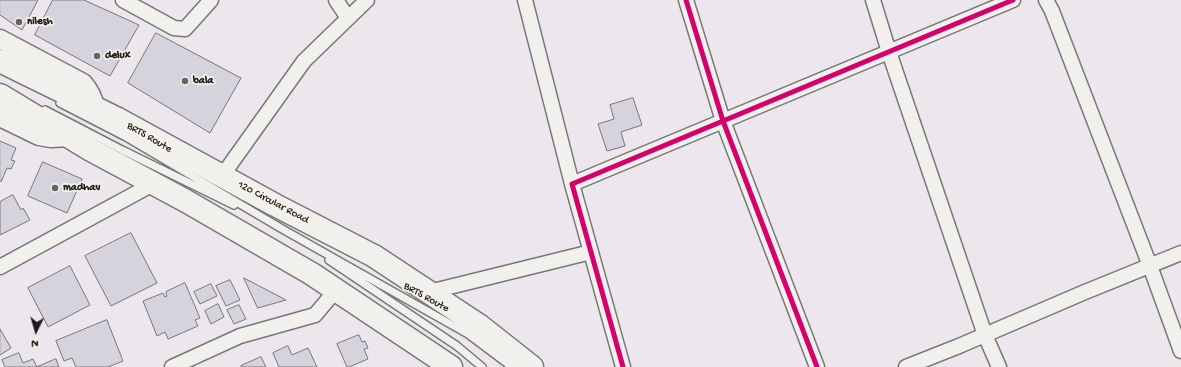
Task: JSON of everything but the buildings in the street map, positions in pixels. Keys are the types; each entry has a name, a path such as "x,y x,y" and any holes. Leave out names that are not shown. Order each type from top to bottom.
{"main road":[{"name":"120 Circular Road","path":"0,61 95,107 374,256 480,326 532,367"},
{"path":"7,95 91,150 305,271 451,367"}],"street":[{"path":"123,0 174,28 185,28 211,0"},
{"path":"336,0 348,18"},
{"path":"222,176 304,60 367,0"},
{"path":"525,0 572,184 623,367"},
{"path":"686,0 723,121 817,367"},
{"path":"873,0 889,52 985,335 999,367"},
{"path":"572,184 1013,0"},
{"path":"1046,0 1052,11 1181,351"},
{"path":"0,39 83,83 89,90 95,107"},
{"path":"0,117 46,138 70,137"},
{"path":"0,267 153,184"},
{"path":"429,292 591,252"},
{"path":"906,367 1181,253"},
{"path":"172,367 240,336 316,315 336,290"}],"lane":[{"path":"0,88 7,95"},
{"name":"BRTS Route","path":"56,100 126,137 284,230 468,334 512,367"},
{"name":"BRTS Route","path":"41,108 284,230 457,346 482,367"}],"cycle path":[{"path":"686,0 723,121 817,367"},
{"path":"623,367 572,184 1013,0"}],"place":[{"name":"nilesh","path":"19,22"},
{"name":"delux","path":"97,56"},
{"name":"bala","path":"185,81"},
{"name":"madhav","path":"55,188"}]}
